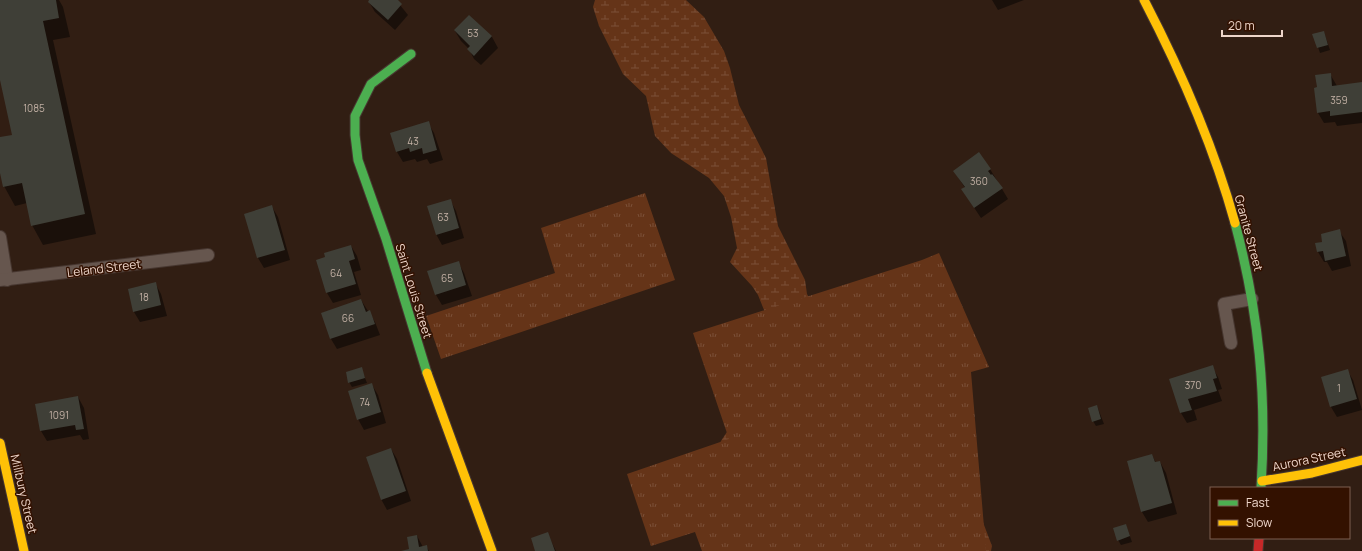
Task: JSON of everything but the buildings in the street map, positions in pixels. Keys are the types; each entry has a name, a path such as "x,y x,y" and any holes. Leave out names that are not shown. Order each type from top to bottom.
{"street":[{"name":"Granite Street","path":"1144,0 1190,94 1219,168 1249,279 1260,353 1263,417 1261,485"},
{"name":"Saint Louis Street","path":"411,54 371,84 355,116 354,135 358,160 386,239 432,390 492,551"},
{"name":"Millbury Street","path":"0,443 24,551"},
{"name":"Aurora Street","path":"1261,485 1362,460"},
{"path":"1258,551 1259,539"}],"lane":[{"path":"0,237 4,280"},
{"name":"Leland Street","path":"4,280 208,255"},
{"path":"1231,343 1224,304 1252,299"}],"green space":[{"path":"595,0 686,0 704,17 724,51 730,68 739,105 766,158 778,226 805,280 807,294 818,315 970,488 992,546 991,551 714,551 710,465 721,441 763,377 764,310 758,295 752,286 730,262 737,248 731,217 724,196 709,178 671,153 655,136 646,96 623,74 599,26 593,7"},
{"path":"645,193 675,280 441,359 426,316 555,273 541,228"},
{"path":"939,253 989,367 971,372 986,551 702,551 695,532 651,546 627,474 729,439 693,333 922,260"}],"traffic: fast":[{"path":"411,54 371,84 355,116 355,135 358,160 386,239 427,373"},
{"path":"1235,223 1250,290 1259,354 1263,420 1261,487"}],"traffic: slow":[{"path":"1144,0 1196,109 1217,165 1235,223"},
{"path":"427,373 492,551"},
{"path":"0,443 24,551"},
{"path":"1262,481 1312,473 1362,460"}],"traffic: jam":[{"path":"1258,551 1259,539"}]}
